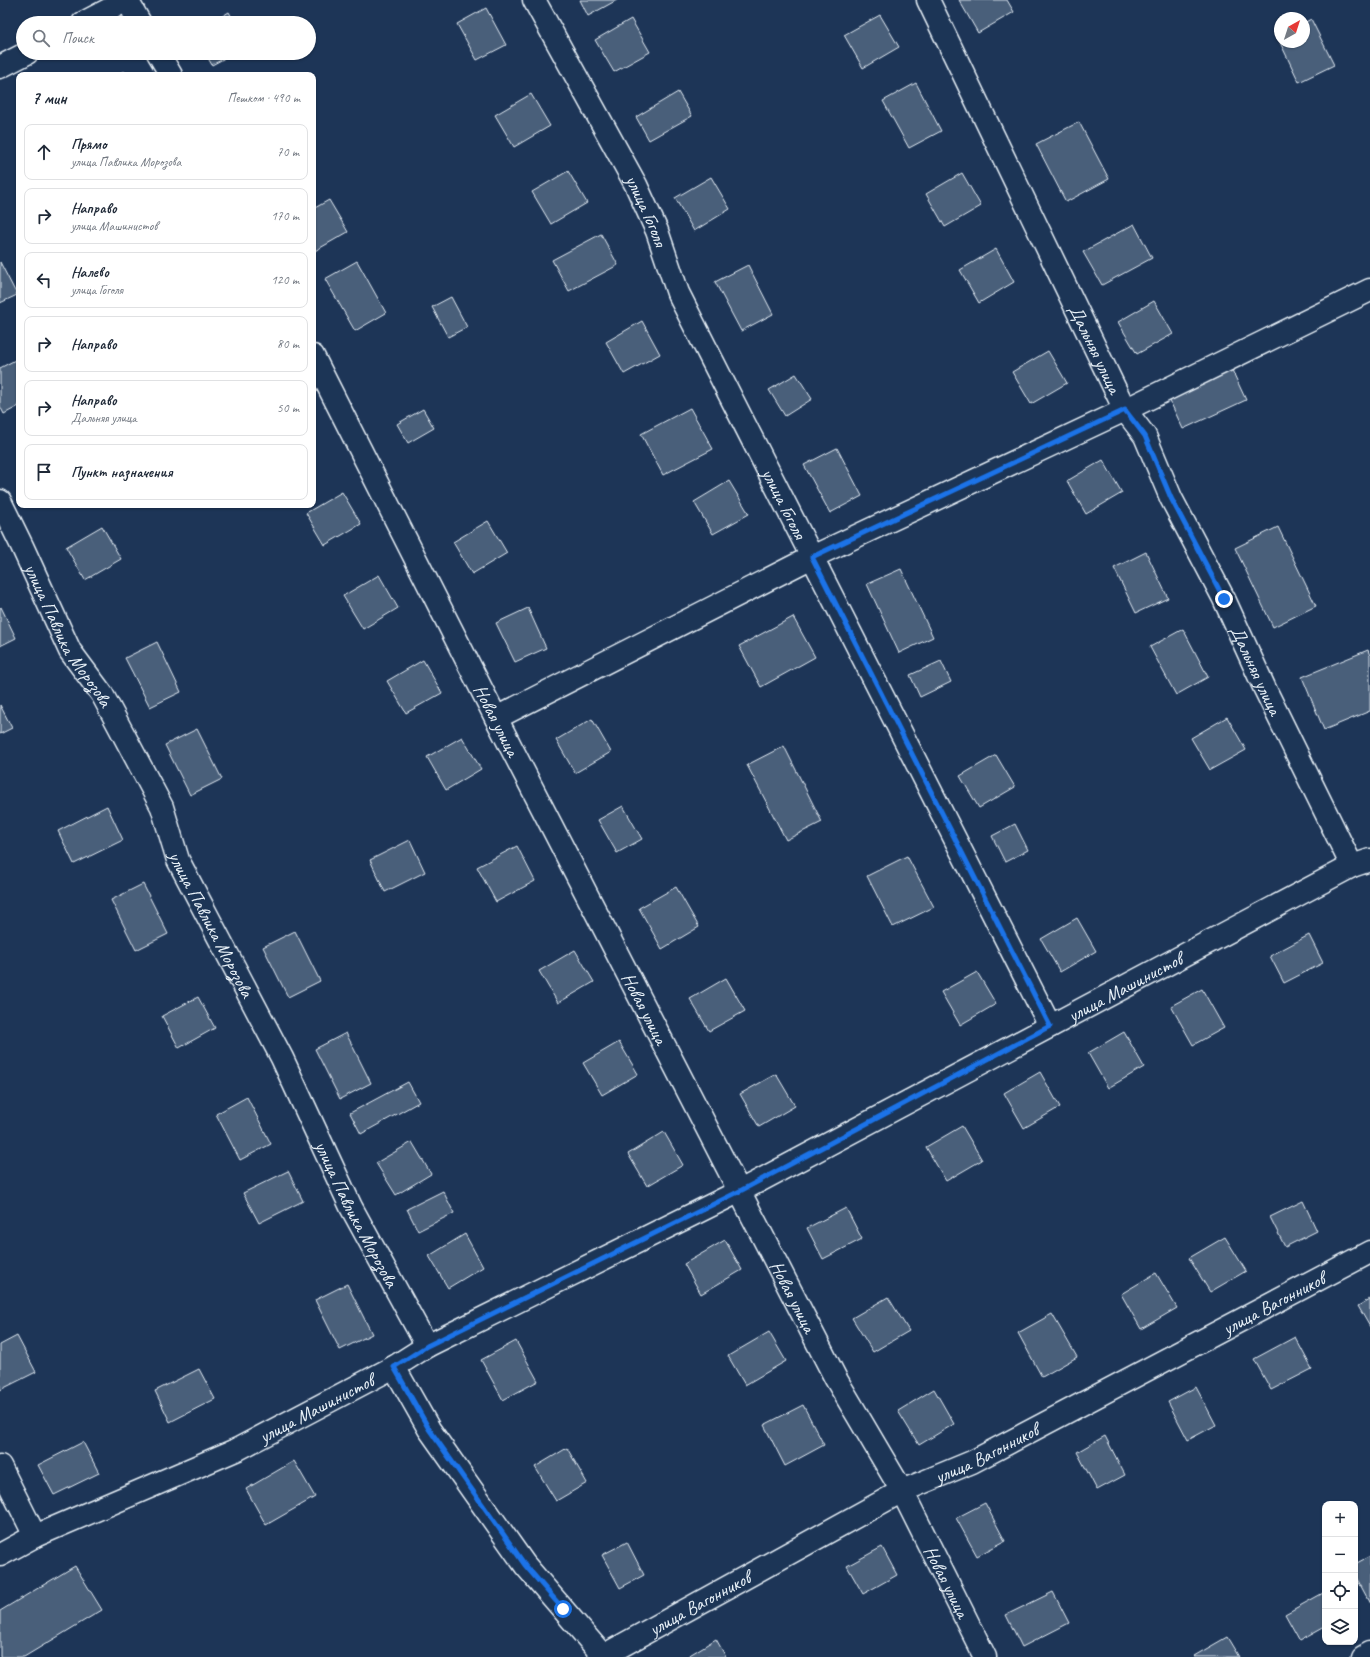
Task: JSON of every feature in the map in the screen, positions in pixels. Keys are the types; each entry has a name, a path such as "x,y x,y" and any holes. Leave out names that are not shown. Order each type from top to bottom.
{"street":[{"path":"96,16 127,0 136,16"},
{"name":"улица Гоголя","path":"534,0 636,185 657,231 678,293 1050,1026"},
{"name":"Дальняя улица","path":"928,0 1125,410 1145,436 1171,498 1224,599 1265,689 1361,863"},
{"path":"0,67 16,59"},
{"path":"162,60 169,72"},
{"path":"496,718 812,557 1125,410 1370,290"},
{"name":"Новая улица","path":"316,362 496,718 836,1379 902,1491 985,1657"},
{"name":"улица Павлика Морозова","path":"0,501 70,651 102,694 162,807 178,860 282,1058 351,1208 427,1346"},
{"name":"улица Машинистов","path":"0,1555 35,1536 238,1449 394,1367 427,1346 740,1191 1361,863"},
{"name":"улица Вагонников","path":"604,1656 902,1491 972,1462 1370,1252"},
{"path":"394,1367 429,1429 525,1565 604,1656"},
{"path":"0,1466 35,1536"},
{"path":"1363,1657 1370,1653"}],"building":[{"path":"580,0 617,0 588,16"},
{"path":"959,0 1007,0 1014,12 978,33"},
{"path":"486,8 506,45 477,60 457,24"},
{"path":"229,12 231,16 222,16"},
{"path":"880,15 899,47 863,68 844,35"},
{"path":"631,19 650,52 614,72 595,40"},
{"path":"1310,20 1334,65 1299,82 1283,48 1310,48"},
{"path":"209,60 221,60 212,65"},
{"path":"916,83 941,131 909,148 883,101"},
{"path":"678,92 692,116 649,140 636,117"},
{"path":"531,94 550,126 514,147 495,115"},
{"path":"1079,122 1109,179 1066,202 1036,144"},
{"path":"568,171 587,203 551,224 532,192"},
{"path":"962,173 981,206 945,227 926,194"},
{"path":"711,177 730,209 694,231 675,198"},
{"path":"329,200 348,232 316,250 316,207"},
{"path":"1134,224 1152,258 1102,285 1083,252"},
{"path":"601,234 618,265 569,291 552,260"},
{"path":"996,249 1014,282 979,303 960,270"},
{"path":"357,261 386,313 355,331 325,279"},
{"path":"0,262 16,295 0,303"},
{"path":"748,265 773,314 741,331 715,282"},
{"path":"451,297 467,327 448,337 432,307"},
{"path":"1154,301 1173,334 1137,354 1118,322"},
{"path":"642,321 660,354 624,374 606,342"},
{"path":"1048,351 1067,383 1031,404 1012,372"},
{"path":"16,360 16,408 4,414 0,406 0,368"},
{"path":"1232,370 1246,400 1183,429 1169,399"},
{"path":"796,374 812,399 785,416 769,390"},
{"path":"690,408 713,449 663,475 641,434"},
{"path":"423,409 434,428 408,443 397,424"},
{"path":"837,448 862,496 830,513 804,465"},
{"path":"1103,460 1122,493 1086,514 1067,481"},
{"path":"729,481 749,514 713,534 694,502"},
{"path":"342,492 361,524 325,545 306,513"},
{"path":"488,521 507,553 472,574 453,542"},
{"path":"102,526 121,559 85,580 66,547"},
{"path":"1278,527 1316,606 1273,627 1235,548"},
{"path":"1146,552 1168,598 1136,613 1114,568"},
{"path":"901,569 933,637 899,653 867,584"},
{"path":"379,575 398,608 363,629 343,596"},
{"path":"1,607 16,638 0,646 0,608"},
{"path":"528,608 546,648 515,662 496,623"},
{"path":"793,617 815,657 761,687 739,646"},
{"path":"1183,629 1208,677 1176,695 1150,647"},
{"path":"157,642 181,692 150,707 125,658"},
{"path":"1368,650 1370,656 1370,711 1324,730 1302,677"},
{"path":"423,660 442,693 406,713 387,681"},
{"path":"941,661 951,682 920,697 910,675"},
{"path":"0,705 12,728 0,734"},
{"path":"1227,717 1246,750 1210,770 1191,738"},
{"path":"592,719 611,752 575,773 556,740"},
{"path":"197,729 222,779 190,795 165,745"},
{"path":"462,737 481,769 446,790 427,757"},
{"path":"784,746 822,822 786,840 747,765"},
{"path":"996,755 1015,787 979,808 960,776"},
{"path":"107,806 123,840 74,864 58,831"},
{"path":"623,806 642,839 617,853 598,820"},
{"path":"1015,824 1028,850 1005,862 992,836"},
{"path":"410,840 425,872 385,892 370,860"},
{"path":"517,846 535,881 496,902 477,867"},
{"path":"907,856 934,907 893,927 867,876"},
{"path":"143,884 168,934 136,950 111,900"},
{"path":"676,887 699,927 662,949 639,908"},
{"path":"1077,918 1096,951 1060,972 1041,939"},
{"path":"295,931 320,981 288,997 263,947"},
{"path":"1309,935 1323,963 1284,983 1270,956"},
{"path":"575,950 594,982 558,1003 539,971"},
{"path":"977,972 996,1004 960,1025 941,992"},
{"path":"726,978 745,1011 709,1031 690,999"},
{"path":"1202,989 1224,1028 1193,1045 1171,1006"},
{"path":"198,997 215,1028 179,1048 162,1016"},
{"path":"1124,1032 1144,1067 1108,1088 1088,1053"},
{"path":"346,1033 371,1083 340,1099 315,1049"},
{"path":"619,1042 638,1074 602,1095 583,1063"},
{"path":"1040,1072 1060,1107 1024,1128 1004,1093"},
{"path":"776,1074 795,1106 759,1127 740,1094"},
{"path":"408,1082 419,1102 361,1134 350,1113"},
{"path":"247,1097 271,1144 240,1160 216,1114"},
{"path":"962,1126 982,1160 946,1181 926,1147"},
{"path":"664,1132 683,1165 647,1186 628,1154"},
{"path":"412,1142 431,1174 396,1195 376,1163"},
{"path":"288,1171 303,1201 259,1223 243,1193"},
{"path":"443,1191 454,1213 418,1231 407,1209"},
{"path":"1303,1201 1317,1231 1285,1247 1270,1217"},
{"path":"846,1208 862,1239 823,1259 807,1228"},
{"path":"465,1234 483,1267 448,1288 429,1256"},
{"path":"1225,1237 1246,1271 1210,1292 1189,1258"},
{"path":"725,1240 742,1270 701,1294 684,1264"},
{"path":"1156,1273 1177,1308 1141,1329 1121,1294"},
{"path":"347,1284 372,1334 340,1350 315,1300"},
{"path":"888,1297 909,1331 873,1352 852,1318"},
{"path":"1370,1299 1370,1327 1358,1306"},
{"path":"1052,1314 1077,1357 1042,1377 1018,1333"},
{"path":"769,1332 786,1361 745,1385 728,1356"},
{"path":"17,1336 36,1372 0,1390 0,1345"},
{"path":"1295,1337 1312,1369 1271,1390 1254,1359"},
{"path":"516,1341 538,1381 503,1400 481,1360"},
{"path":"199,1369 215,1399 170,1422 155,1391"},
{"path":"1196,1387 1216,1425 1188,1440 1168,1402"},
{"path":"934,1389 954,1424 919,1445 898,1411"},
{"path":"803,1405 824,1445 785,1466 764,1425"},
{"path":"1105,1436 1125,1475 1097,1490 1077,1452"},
{"path":"83,1442 99,1473 54,1495 38,1465"},
{"path":"567,1448 587,1483 556,1501 535,1467"},
{"path":"294,1461 315,1497 266,1525 246,1489"},
{"path":"985,1503 1005,1541 977,1556 956,1518"},
{"path":"627,1542 644,1575 620,1588 602,1555"},
{"path":"882,1547 897,1575 863,1594 847,1566"},
{"path":"1370,1556 1370,1603 1358,1581 1358,1562"},
{"path":"75,1566 102,1610 24,1657 0,1657 0,1611"},
{"path":"1053,1592 1069,1623 1022,1647 1006,1615"},
{"path":"1322,1594 1322,1629 1300,1641 1285,1614"},
{"path":"1227,1637 1239,1657 1194,1656"},
{"path":"716,1639 726,1657 688,1657 688,1656"}],"route":[{"path":"563,1609 525,1565 478,1495 429,1429 394,1367 427,1346 740,1191 1050,1026 812,557 1125,410 1145,436 1171,498 1224,599"}]}
